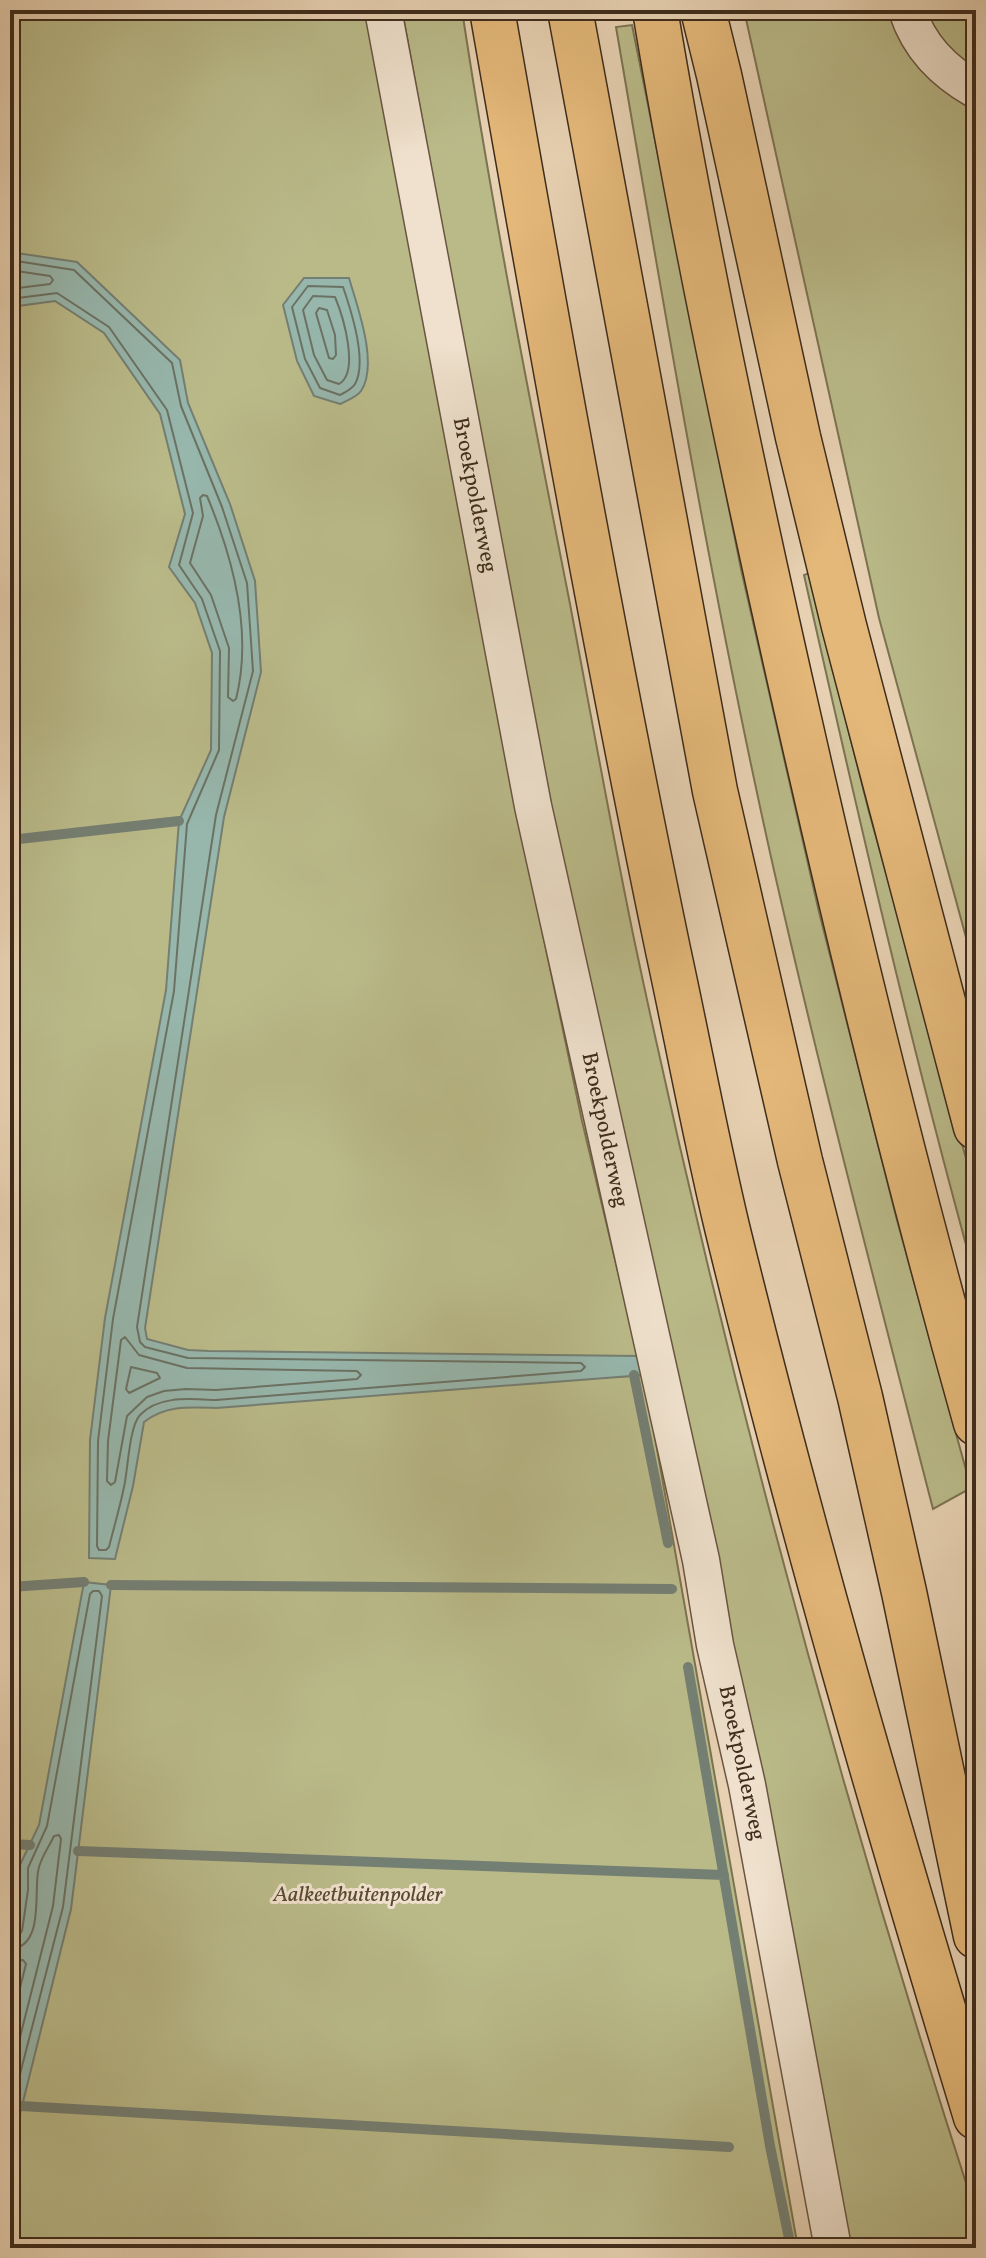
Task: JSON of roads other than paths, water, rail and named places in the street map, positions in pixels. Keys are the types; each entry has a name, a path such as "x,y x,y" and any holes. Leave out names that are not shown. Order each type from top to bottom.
{"highway":[{"path":"492,10 583,524 726,1223 830,1623 896,1855 976,2117"},
{"path":"570,10 715,791 796,1146 860,1397 976,1936"},
{"path":"655,10 715,334 768,586 877,1050 976,1423"},
{"path":"703,10 798,437 844,626 976,1127"},
{"path":"904,1592 976,1786"}],"street":[{"name":"Broekpolderweg","path":"383,10 533,806 701,1560 715,1645 747,1785 833,2248"},
{"path":"907,10 913,28 939,65 976,90"}],"water":[{"path":"10,252 77,262 180,360 188,403 230,504 255,581 261,672 224,817 145,1328 147,1339 188,1350 209,1351 638,1356 644,1375 161,1412 144,1422 133,1486 115,1559 89,1558 90,1440 105,1318 166,990 179,821 211,750 212,653 195,603 169,567 185,514 160,414 104,333 55,301 10,307"},
{"path":"304,278 349,278 357,304 367,351 366,380 359,393 340,404 314,396 297,361 283,305"},
{"path":"84,1582 111,1585 71,1909 18,2122 10,2121 10,1955 20,1889 19,1867 39,1825"}],"waterway":[{"path":"10,840 179,821"},
{"path":"634,1375 668,1543"},
{"path":"10,1587 84,1582"},
{"path":"111,1585 672,1589"},
{"path":"688,1667 770,2146 791,2248"},
{"path":"10,1844 30,1845"},
{"path":"78,1851 724,1875"},
{"path":"21,2106 729,2147"}],"park label":[{"name":"Aalkeetbuitenpolder","path":"358,1895"}]}
